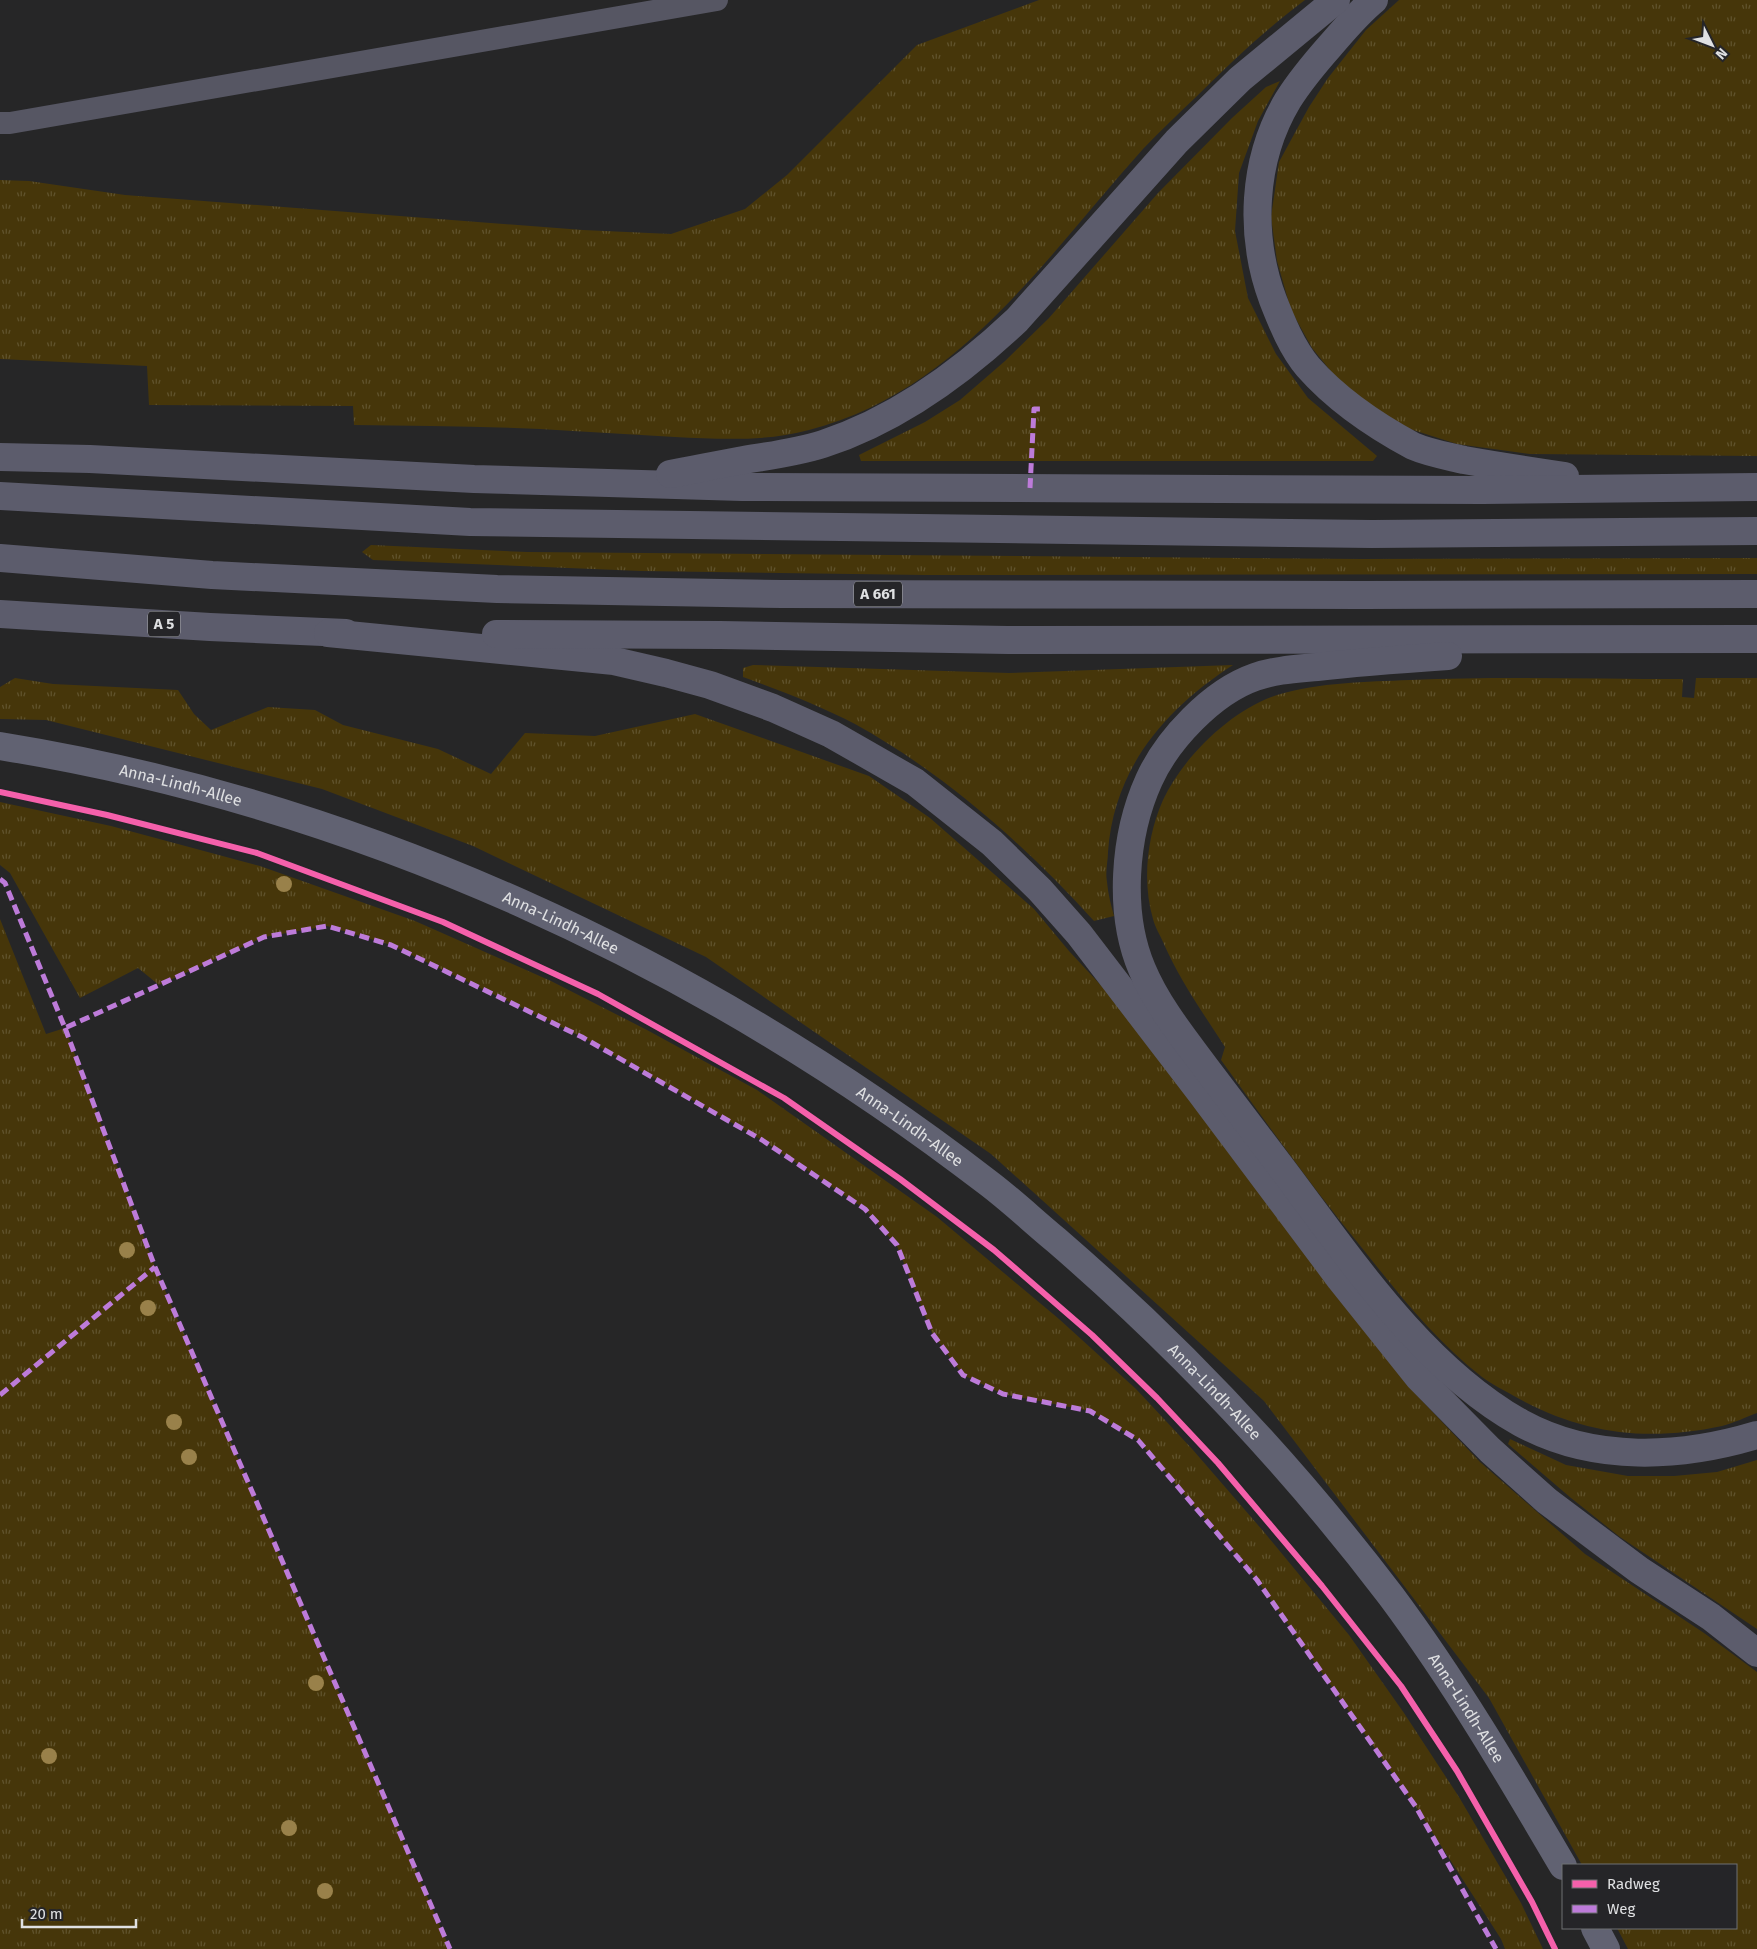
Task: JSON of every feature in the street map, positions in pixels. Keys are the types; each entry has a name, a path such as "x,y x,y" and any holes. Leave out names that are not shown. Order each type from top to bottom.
{"highway":[{"path":"625,483 783,454 823,444 854,432 893,413 928,392 967,365 1017,320 1177,141 1240,79 1336,0"},
{"path":"1374,0 1360,12 1315,63 1288,101 1271,135 1261,169 1257,212 1258,246 1265,280 1290,339 1307,365 1332,392 1357,412 1415,447 1445,456 1492,465 1648,488"},
{"path":"0,457 90,459 474,478 742,488 1483,490 1757,486"},
{"path":"0,496 470,522 1372,534 1757,531"},
{"name":"A 661","path":"0,558 212,575 506,589 802,594 1757,594"},
{"name":"A 5","path":"0,614 328,633"},
{"path":"328,633 710,635 1008,640 1757,639"},
{"path":"328,633 614,661 666,673 710,685 773,708 831,734 914,782 992,843 1040,890 1079,934 1340,1279 1426,1385 1490,1450 1547,1501 1639,1570 1711,1616 1757,1653"},
{"path":"1668,638 1329,665 1272,672 1252,678 1232,688 1194,718 1176,737 1157,762 1141,796 1133,824 1128,852 1127,898 1134,942 1141,968 1163,1008 1357,1268 1417,1339 1445,1368 1522,1424 1552,1436 1604,1450 1638,1453 1687,1451 1725,1444 1757,1435"}],"main road":[{"name":"Anna-Lindh-Allee","path":"0,746 41,753 163,780 294,815 382,846 488,889 591,936 725,1007 785,1043 926,1138 990,1184 1114,1290 1171,1344 1296,1479 1391,1597 1459,1693 1502,1761 1562,1864"},
{"path":"1596,1929 1606,1949"}],"lane":[{"path":"0,122 20,121 718,0"}],"path":[{"path":"0,792 107,815 256,852 443,922 598,994 784,1098 900,1179 994,1250 1092,1335 1157,1398 1218,1463 1322,1586 1401,1686 1457,1771 1532,1902 1555,1949"}],"green space":[{"path":"1039,0 1305,0 1249,47 1143,149 1034,276 996,316 955,353 911,385 862,411 809,430 759,438 725,439 518,428 354,425 353,406 149,405 147,366 0,359 0,180 29,181 125,195 583,230 671,234 745,209 787,175 917,45"},
{"path":"1399,0 1757,0 1757,456 1530,454 1457,444 1410,429 1368,405 1334,375 1312,348 1291,310 1277,261 1271,217 1279,162 1309,107 1328,78 1366,30"},
{"path":"1280,81 1258,121 1239,173 1235,231 1248,298 1276,354 1308,398 1377,456 1373,461 861,461 859,455 925,422 960,400 1005,361 1049,318 1158,193 1232,118 1266,87"},
{"path":"371,545 527,552 1361,559 1757,558 1757,574 925,575 641,571 373,560 362,552"},
{"path":"753,665 1009,673 1233,665 1208,682 1165,721 1147,744 1132,768 1120,794 1112,822 1108,852 1106,878 1114,916 1094,921 1012,838 952,788 921,765 842,717 743,677 743,668"},
{"path":"15,678 53,684 178,690 194,714 211,730 268,707 315,710 343,725 438,749 491,774 525,733 595,736 695,714 869,776 930,818 1034,909 1069,951 1121,1007 1407,1385 1480,1462 1585,1554 1704,1633 1757,1672 1757,1949 1628,1949 1618,1929 1737,1929 1737,1864 1581,1864 1489,1698 1264,1401 991,1154 706,957 473,846 322,789 46,720 0,719 0,687"},
{"path":"1546,678 1683,679 1682,697 1694,698 1696,678 1757,678 1757,1413 1722,1426 1694,1431 1641,1434 1615,1431 1564,1419 1514,1396 1486,1380 1450,1349 1420,1318 1347,1230 1221,1060 1225,1047 1184,983 1169,956 1154,922 1148,889 1148,859 1153,828 1163,800 1183,767 1226,723 1243,711 1277,695 1310,687 1360,682"},
{"path":"0,802 111,826 260,866 415,921 551,981 647,1030 757,1090 937,1217 1059,1319 1136,1389 1193,1450 1264,1532 1349,1635 1404,1713 1459,1797 1521,1903 1543,1949 1505,1949 1501,1939 1416,1807 1257,1580 1138,1440 1090,1411 1003,1394 963,1375 932,1333 897,1246 865,1209 762,1140 582,1037 391,945 327,926 264,937 159,985 138,968 80,998 10,873 0,865"},
{"path":"0,919 46,1034 65,1028 155,1267 450,1949 0,1949"},
{"path":"1510,1439 1566,1465 1628,1476 1674,1476 1717,1472 1757,1460 1757,1629 1620,1537 1508,1444"}],"marked path":[{"path":"1030,488 1034,409 1044,409"},
{"path":"0,879 5,883 65,1028 264,937 327,926 391,945 582,1037 762,1140 865,1209 897,1245 932,1333 963,1375 1003,1394 1090,1411 1138,1440 1257,1580 1416,1807 1496,1949"},
{"path":"65,1028 155,1267 450,1949"},
{"path":"0,1395 155,1267"}],"cycle path":[{"path":"0,792 107,815 257,853 443,922 598,994 784,1098 900,1179 994,1250 1092,1335 1157,1398 1218,1463 1322,1586 1401,1686 1457,1771 1532,1902 1555,1949"}]}
